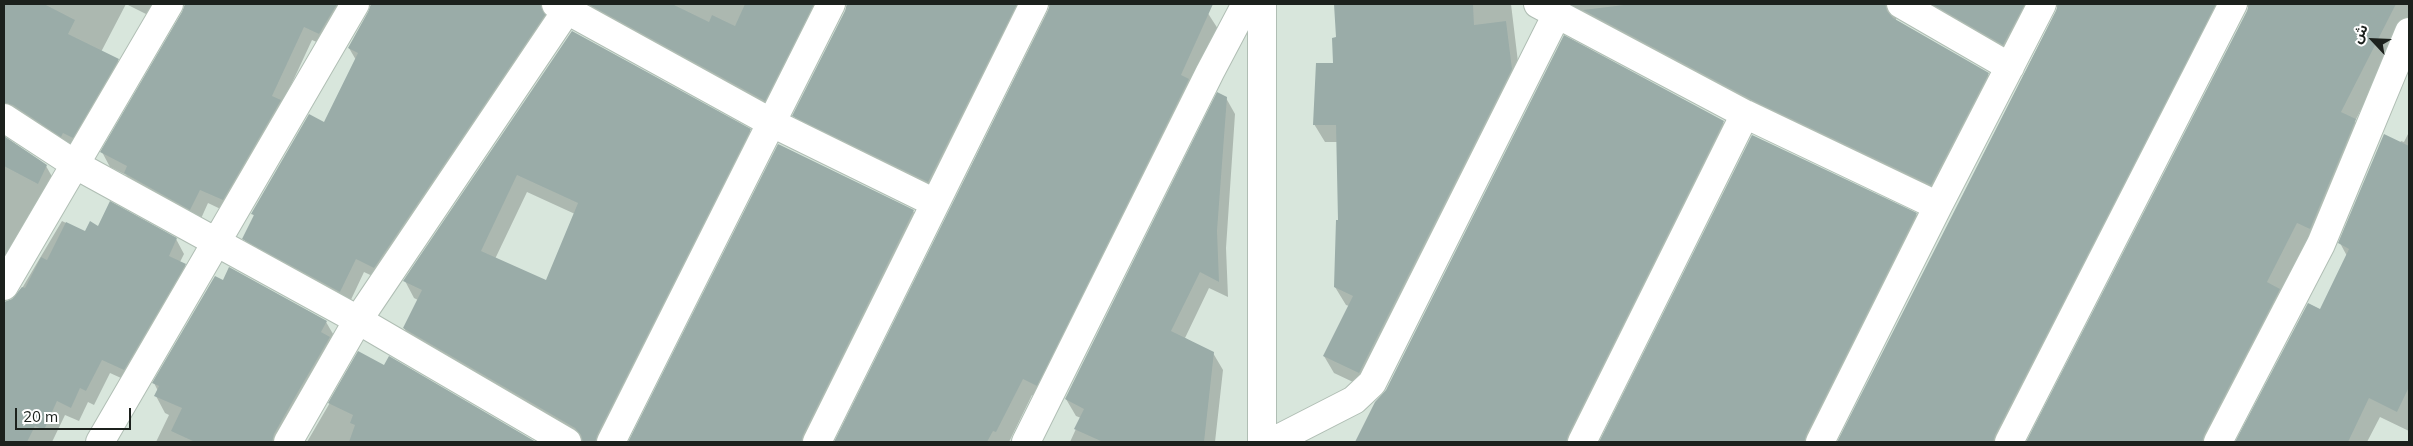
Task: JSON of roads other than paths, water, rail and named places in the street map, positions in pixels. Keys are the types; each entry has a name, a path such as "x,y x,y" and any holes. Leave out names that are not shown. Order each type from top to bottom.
{"street":[{"path":"4,286 169,4"},
{"path":"100,442 218,244 355,4"},
{"path":"612,442 831,4"},
{"path":"817,442 1034,4"},
{"path":"1026,442 1210,72 1246,4"},
{"path":"1262,4 1262,442"},
{"path":"1900,4 2010,67"},
{"path":"1820,442 2042,4"},
{"path":"2009,442 2233,4"},
{"path":"288,442 358,320 564,6 772,123 935,203"},
{"path":"1272,442 1354,400 1372,383 1547,9 1745,114 1938,206"},
{"path":"2218,442 2321,244 2409,32"},
{"path":"1582,442 1745,114"},
{"path":"4,118 76,165 358,320 567,442"}]}
